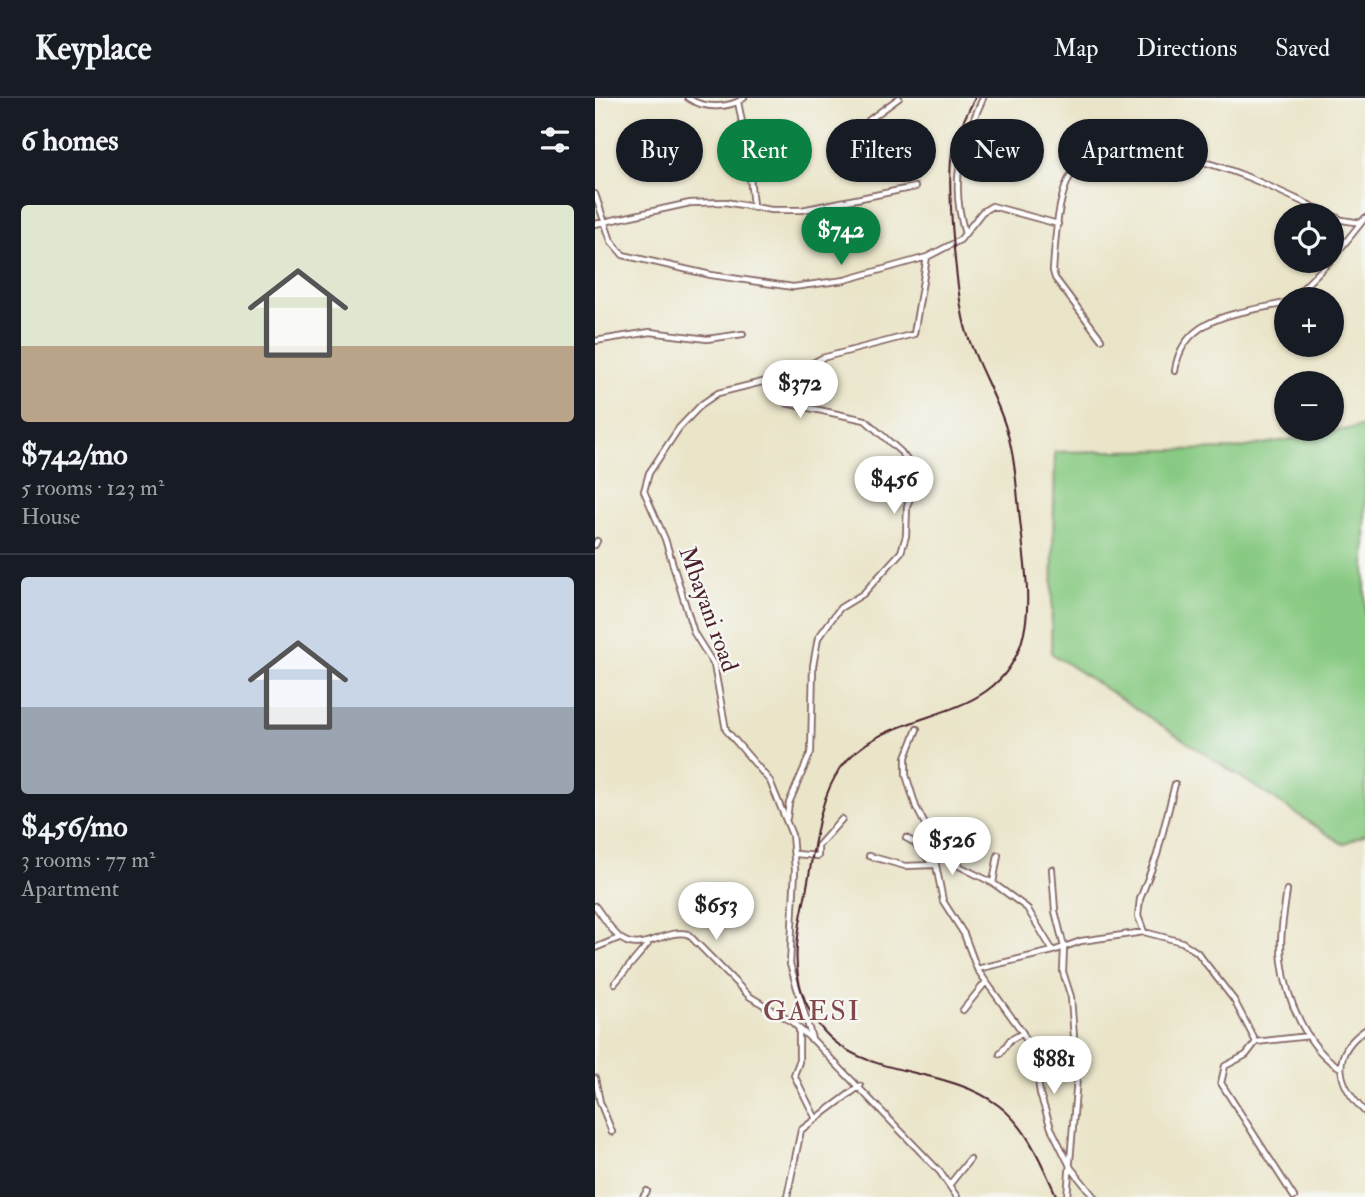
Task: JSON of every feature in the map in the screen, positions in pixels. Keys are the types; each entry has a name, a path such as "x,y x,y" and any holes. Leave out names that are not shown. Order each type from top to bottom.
{"street":[{"path":"688,98 697,104 716,107 739,102 744,98"},
{"path":"870,119 899,98"},
{"path":"965,235 957,189 960,152 983,98"},
{"path":"739,102 753,206"},
{"path":"1101,339 1054,275 1058,224 1066,190 1076,167 1090,158 1114,153 1199,161 1342,220 1363,220"},
{"path":"595,224 690,203 725,202 771,210 802,210 915,187"},
{"path":"595,194 615,249 623,256 711,275 793,287 845,280 927,257 965,235 982,212 992,206 1058,224"},
{"path":"1344,244 1363,220"},
{"name":"Mbayani road","path":"812,1040 790,964 795,854 787,820 770,781 726,730 714,665 694,633 666,541 644,491 655,463 679,428 702,404 726,390 781,378 815,360 914,334 927,257"},
{"path":"1304,287 1318,273"},
{"path":"1175,371 1181,348 1201,329 1248,308 1274,305"},
{"path":"595,341 650,332 707,339 743,334"},
{"path":"781,378 781,394 786,403 865,419 908,459 919,476 907,506 906,536 901,552 863,594 840,608 818,638 813,666 811,752 789,803 787,820"},
{"path":"917,729 906,757 906,775 916,807 930,834 934,866 943,901 964,934 977,970 1023,1033 1036,1064 1048,1119 1071,1168 1094,1197"},
{"path":"1144,932 1138,916 1140,899 1157,855 1175,784"},
{"path":"795,854 818,856 818,846 842,819"},
{"path":"907,838 919,846 934,866"},
{"path":"950,841 955,864 993,883 1027,908 1053,951"},
{"path":"993,883 998,855"},
{"path":"869,856 913,868 934,866"},
{"path":"1052,869 1055,911 1065,947 1061,963 1071,997 1077,1077 1067,1197"},
{"path":"1287,890 1282,962 1299,1018 1309,1036 1331,1062 1341,1068"},
{"path":"595,906 619,937 633,944 650,942 664,935 688,934 753,1000 799,1028 860,1086 950,1184 957,1197"},
{"path":"977,970 1095,938 1144,932 1182,943 1197,952 1234,1000 1256,1042"},
{"path":"595,948 619,937"},
{"path":"615,983 650,942"},
{"path":"963,1010 975,999 985,983"},
{"path":"799,1028 799,1062 794,1075 815,1116"},
{"path":"1365,1030 1348,1046 1341,1068 1345,1089 1365,1112"},
{"path":"1000,1054 1010,1040 1023,1033"},
{"path":"1294,1197 1222,1087 1225,1066 1246,1055 1256,1042 1309,1036"},
{"path":"595,1079 600,1102 612,1132"},
{"path":"786,1197 799,1133 815,1116 860,1086"},
{"path":"950,1184 970,1160"},
{"path":"643,1197 647,1191"}],"green space":[{"path":"1365,426 1365,834 1343,844 1051,653 1055,452 1235,449 1280,441 1344,441 1344,430"}],"railway":[{"path":"975,98 953,148 950,185 953,240 959,295 967,333 1010,441 1027,585 1024,633 1011,664 992,686 969,701 886,733 861,747 840,769 827,795 818,823 798,935 798,976 815,1020 835,1042 859,1056 886,1066 944,1080 972,1090 1009,1114 1026,1135 1057,1197"}],"district":[{"name":"GAESI","path":"812,1010"}]}
